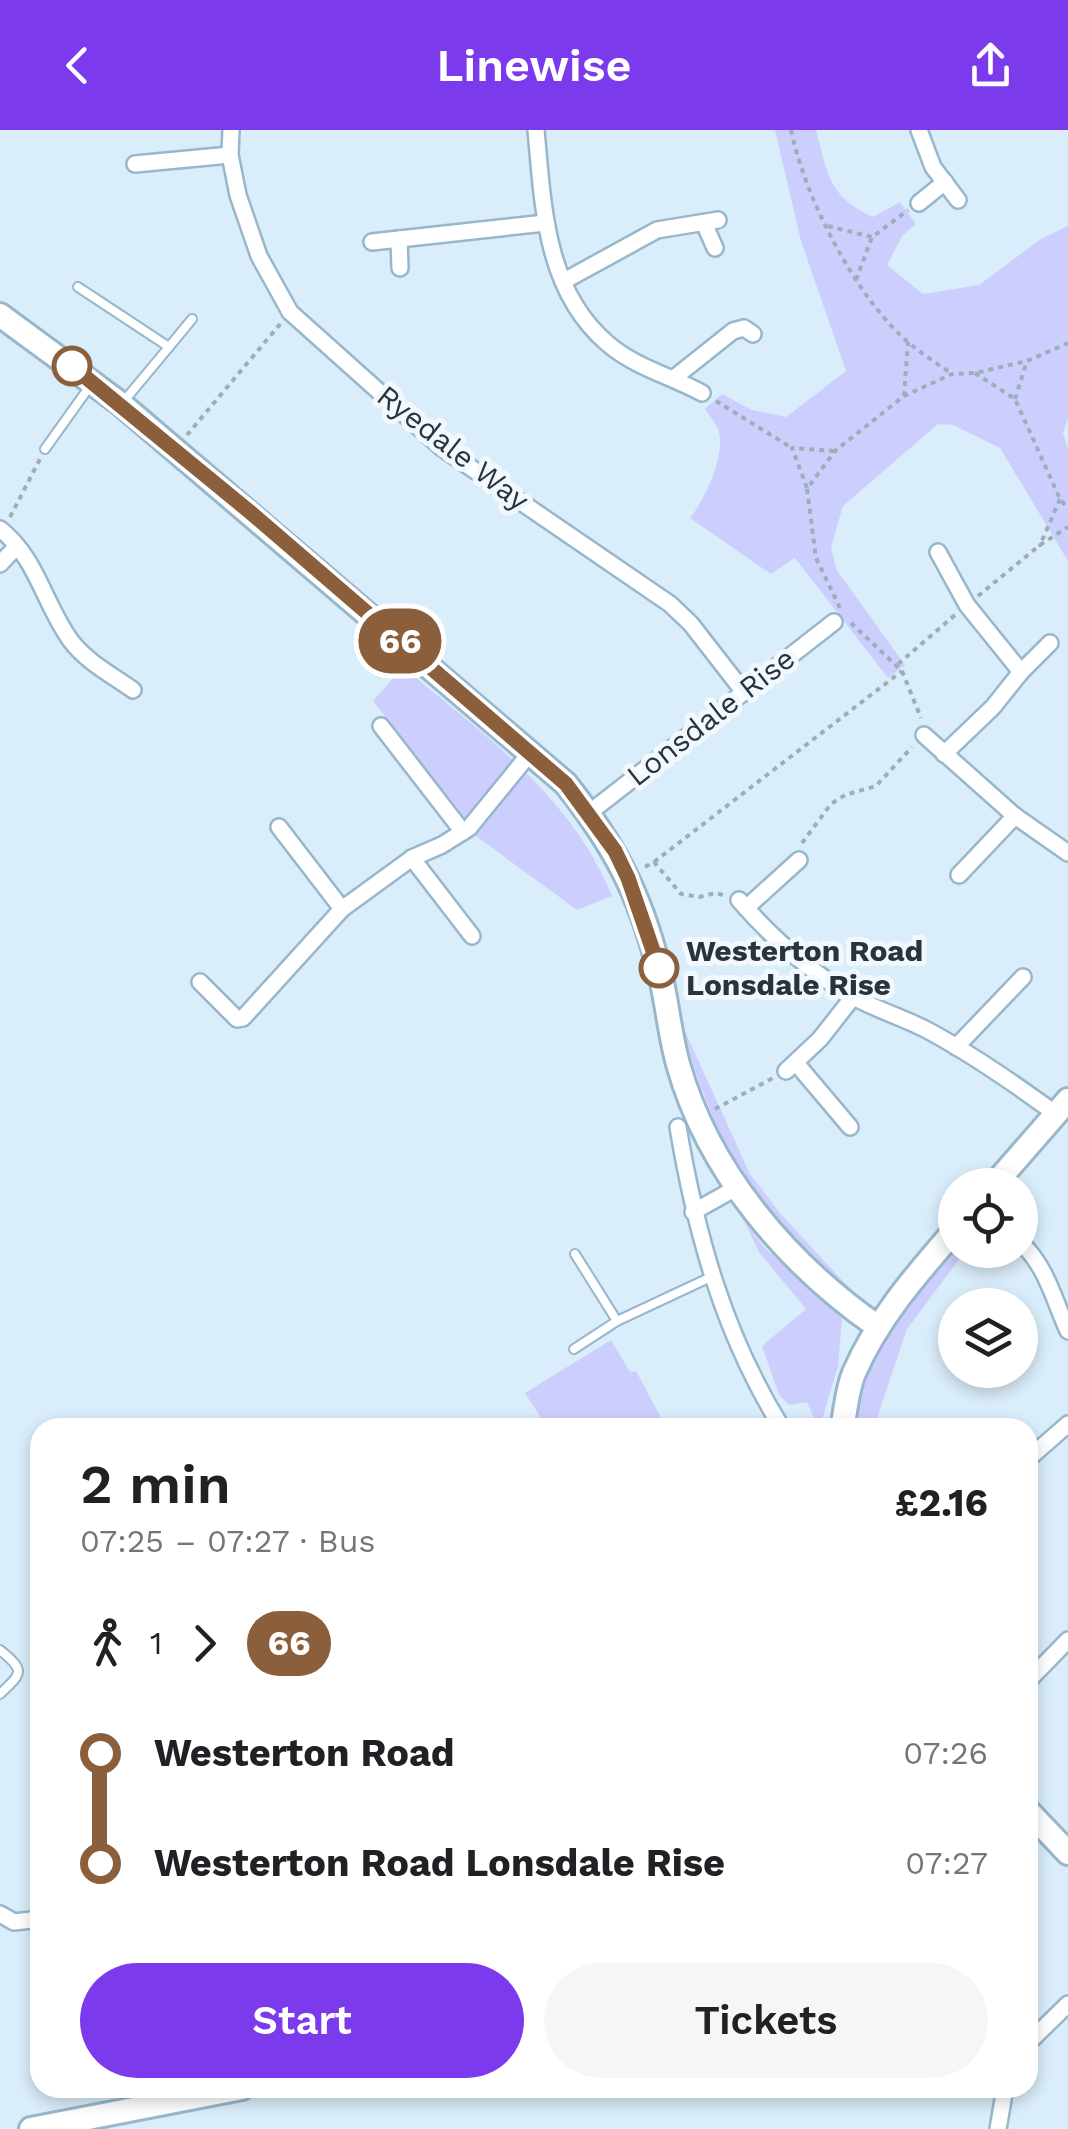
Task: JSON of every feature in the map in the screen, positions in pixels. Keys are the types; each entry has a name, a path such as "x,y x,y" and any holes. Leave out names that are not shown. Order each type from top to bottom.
{"street":[{"name":"Ryedale Way","path":"231,130 230,155 238,195 259,256 290,312 442,448 670,604 691,624 743,691"},
{"path":"536,130 551,250 582,315 607,343 636,363 702,392"},
{"path":"919,130 932,167 958,200"},
{"path":"135,164 230,155"},
{"path":"919,203 945,182"},
{"path":"564,281 657,230 711,221 715,248"},
{"path":"372,242 545,224"},
{"path":"399,239 400,268"},
{"path":"0,315 121,404 532,752 589,813 628,878 660,970 688,1123 693,1212 733,1336 776,1418"},
{"path":"674,378 733,331 744,328 754,334"},
{"path":"2,530 41,580 72,641 84,655 133,690"},
{"path":"0,564 18,546"},
{"path":"938,552 967,605 1021,672"},
{"name":"Lonsdale Rise","path":"589,813 834,622"},
{"path":"944,754 1050,643"},
{"path":"381,726 463,832"},
{"path":"924,735 1015,816 1068,853"},
{"path":"200,982 237,1019 243,1018 342,909 412,858 463,832 532,752"},
{"path":"960,876 1015,816"},
{"path":"279,827 342,909"},
{"path":"412,858 472,936"},
{"path":"799,860 742,904 776,940 852,996 928,1030 1062,1107 1009,1168"},
{"path":"956,1047 1023,977"},
{"path":"850,1127 791,1067 836,1021 852,996"},
{"path":"688,1123 766,1226 829,1290 878,1327"},
{"path":"693,1212 736,1188"},
{"path":"844,1418 852,1376 878,1327 938,1250"},
{"path":"1038,1262 1068,1331"},
{"path":"1038,1450 1068,1424"},
{"path":"1038,1671 1068,1640"},
{"path":"1038,1822 1068,1853"},
{"path":"0,1914 14,1922 30,1920"},
{"path":"1038,2035 1065,2015"},
{"path":"31,2129 191,2098"},
{"path":"998,2129 1003,2098"}],"lane":[{"path":"78,287 169,347"},
{"path":"121,404 192,319"},
{"path":"46,449 93,382"},
{"path":"575,1254 617,1320"},
{"path":"574,1348 617,1320 713,1276"},
{"path":"0,1650 19,1670 18,1677 0,1694"}],"path":[{"path":"791,130 825,225 870,302 908,342 952,374"},
{"path":"856,280 872,236 919,203"},
{"path":"825,225 872,236"},
{"path":"174,450 290,312"},
{"path":"904,396 908,342"},
{"path":"807,489 835,450 904,396 952,374 1027,361 1068,343"},
{"path":"1014,399 1027,361"},
{"path":"975,373 1014,399 1068,509"},
{"path":"702,392 792,448 835,450"},
{"path":"792,448 807,489 816,558 843,616 902,671 919,708 924,735 876,786 846,794 831,804 796,853 799,860"},
{"path":"2,530 46,449"},
{"path":"1060,499 1040,545 1068,528"},
{"path":"628,878 902,671"},
{"path":"654,862 680,894 699,898 716,893 742,904"},
{"path":"688,1123 791,1067"}],"shaded area":[{"path":"775,130 816,130 832,182 858,209 873,217 900,202 916,224 902,236 887,265 923,294 979,285 1041,239 1068,226 1068,418 1063,433 1068,449 1068,561 1000,448 953,425 938,424 843,506 831,547 836,569 905,665 888,678 795,558 771,574 690,518 708,488 720,450 718,429 705,409 722,394 752,410 786,417 846,371 801,241"},
{"path":"403,667 494,743 549,797 595,860 612,896 577,910 476,836 373,701"},
{"path":"683,1027 750,1174 779,1212 852,1291 791,1233 744,1174 709,1107"},
{"path":"744,1221 764,1247 842,1318 838,1366 822,1418 814,1418 807,1402 789,1405 779,1395 762,1346 806,1309 759,1252"},
{"path":"938,1268 953,1268 907,1329 877,1418 855,1418 867,1376 905,1310"},
{"path":"611,1340 630,1372 636,1371 661,1418 541,1418 525,1393"}],"bus line":[{"name":"66","path":"72,366 250,512 566,784 615,851 646,922 659,968"}],"place":[{"name":"Westerton Road Lonsdale Rise","path":"659,968"}]}
